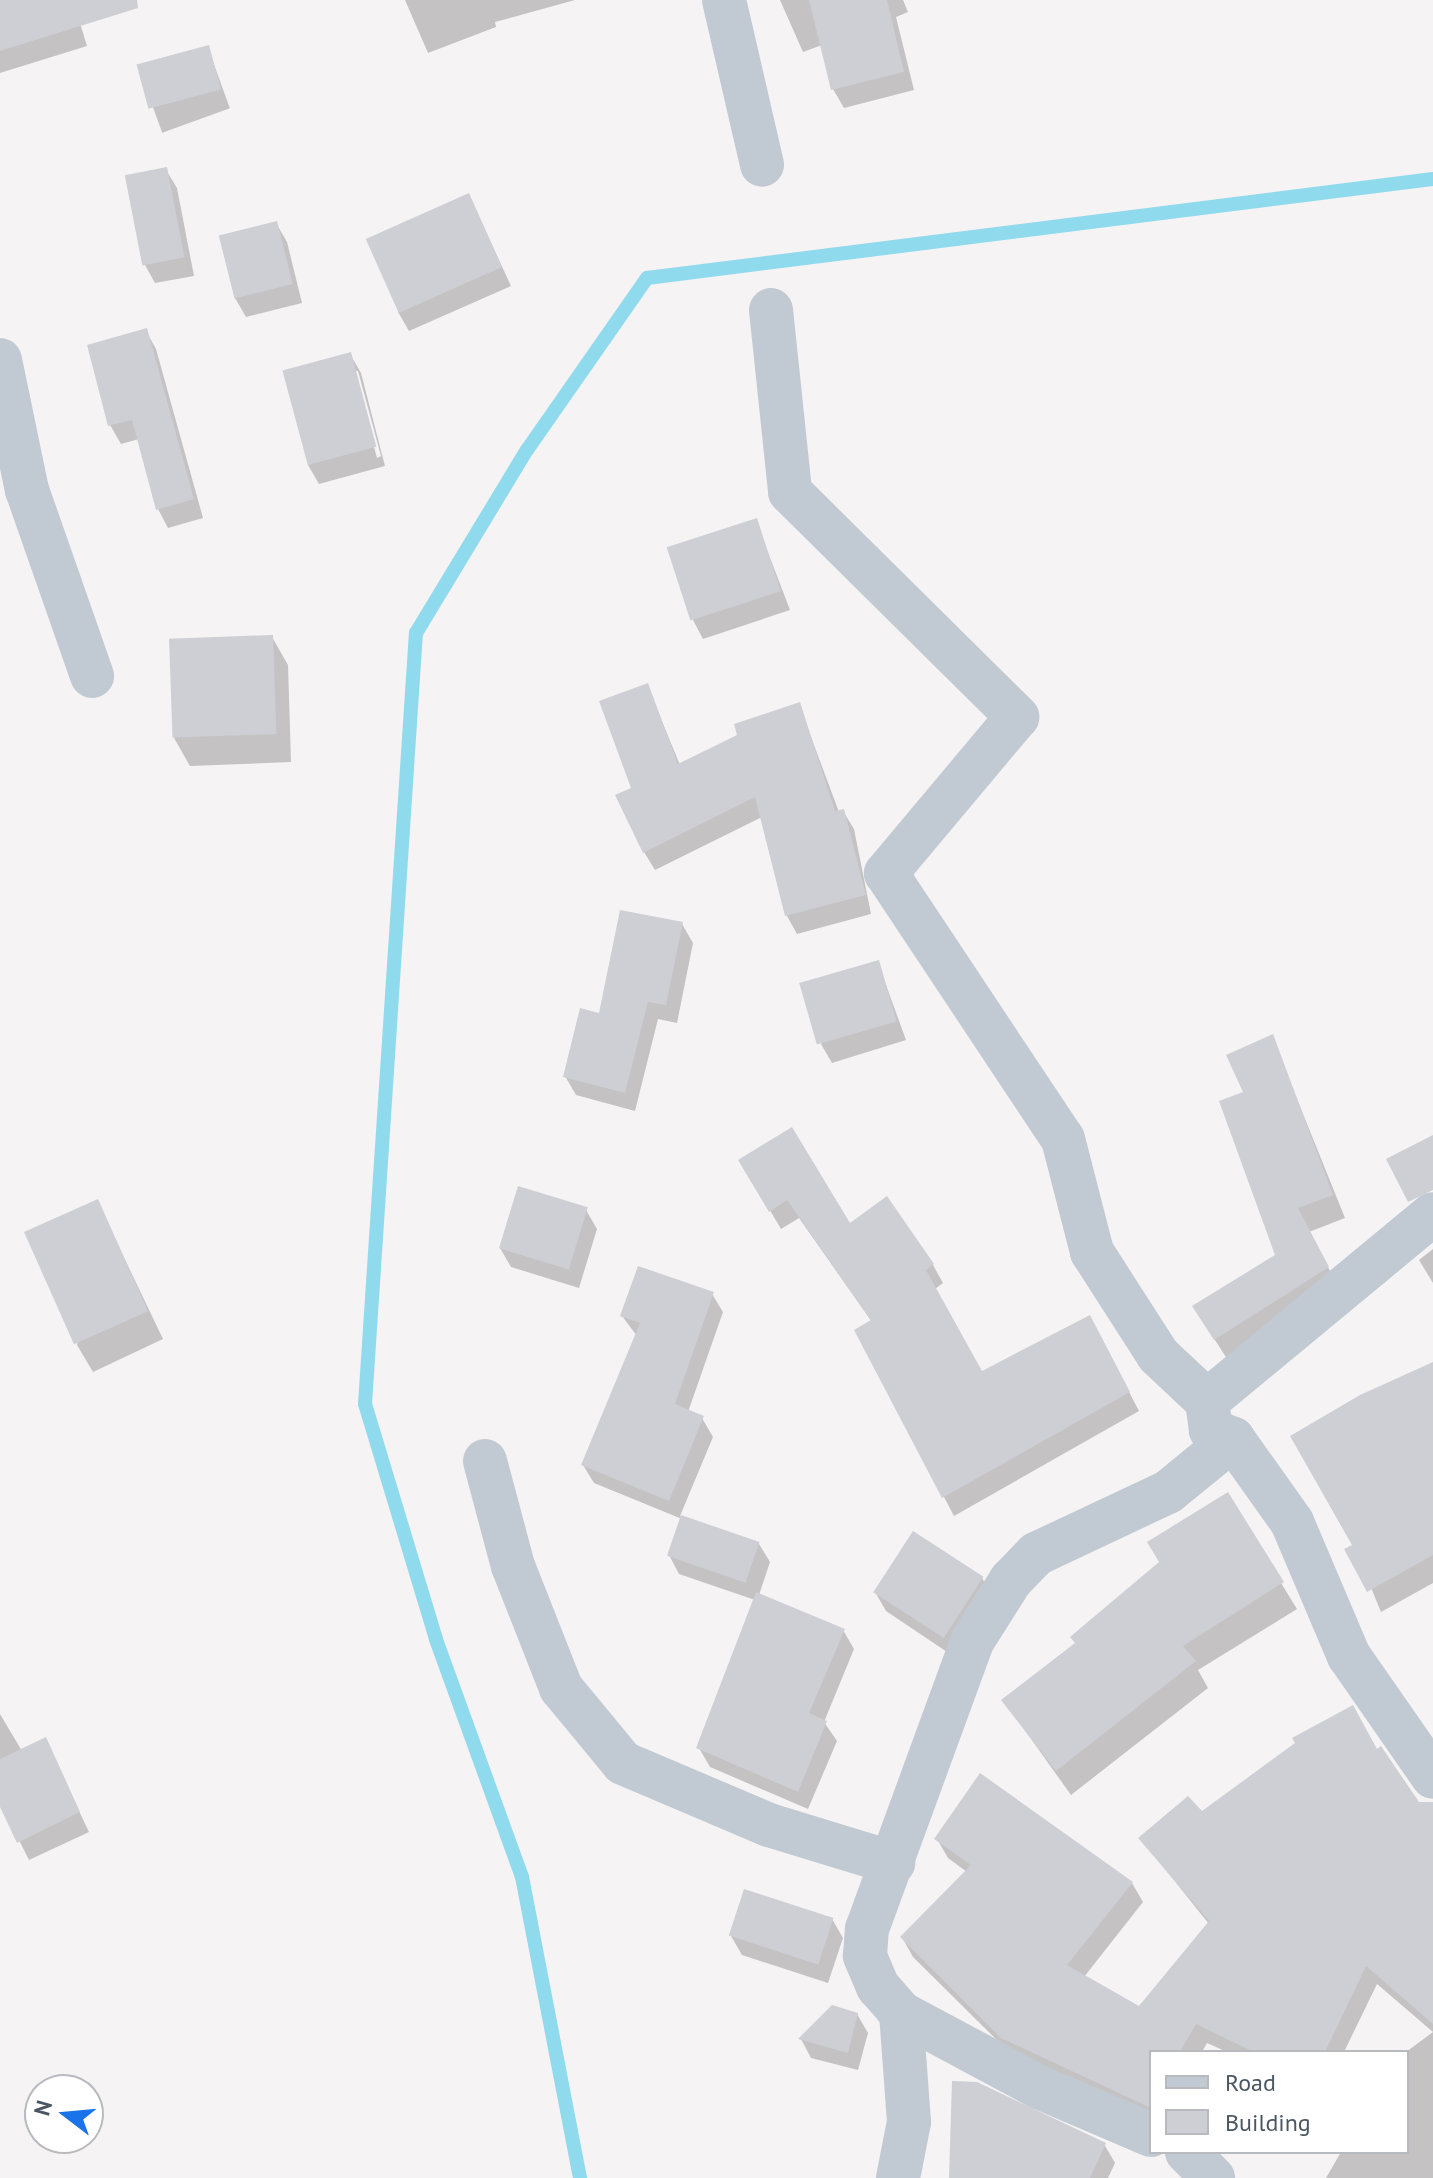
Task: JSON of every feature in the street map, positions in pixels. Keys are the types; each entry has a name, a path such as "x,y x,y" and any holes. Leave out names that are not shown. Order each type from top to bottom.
{"street":[{"path":"724,0 762,165"},
{"path":"771,310 790,492 1017,717 886,873 1063,1139 1092,1252 1158,1355 1207,1401 1211,1430 1233,1439 1292,1522 1349,1656 1433,1777"},
{"path":"0,360 27,490 92,676"},
{"path":"1207,1401 1433,1214"},
{"path":"1149,2134 1039,2087 901,2013 878,1987 865,1956 867,1929 973,1640 1011,1580 1036,1554 1168,1492 1233,1439"},
{"path":"485,1461 513,1566 561,1688 623,1763 769,1825 893,1863"},
{"path":"898,2178 909,2122 901,2013"},
{"path":"1189,2154 1213,2178"}],"building":[{"path":"0,0 137,0 138,8 0,51"},
{"path":"809,0 887,0 904,72 831,90"},
{"path":"209,45 221,89 148,109 137,64"},
{"path":"167,167 185,257 142,266 125,175"},
{"path":"469,193 502,267 399,313 366,239"},
{"path":"277,221 293,284 235,299 219,236"},
{"path":"147,328 194,499 156,510 132,420 108,426 87,345"},
{"path":"351,352 376,447 308,465 282,370"},
{"path":"757,518 781,591 690,621 667,547"},
{"path":"273,635 276,734 173,738 169,639"},
{"path":"648,683 678,764 737,735 734,724 800,702 835,811 844,809 866,895 785,916 755,797 643,853 615,795 631,788 599,701"},
{"path":"620,910 683,922 666,1005 648,1002 625,1093 563,1077 580,1008 599,1013"},
{"path":"879,960 897,1022 817,1044 799,983"},
{"path":"1273,1034 1333,1195 1298,1208 1329,1267 1214,1340 1192,1306 1275,1255 1219,1101 1243,1092 1226,1055"},
{"path":"792,1127 850,1223 887,1196 934,1264 926,1270 982,1371 1090,1315 1130,1392 942,1498 854,1330 871,1320 787,1200 769,1212 738,1160"},
{"path":"1433,1135 1433,1190 1408,1202 1386,1159"},
{"path":"518,1186 588,1207 569,1270 499,1248"},
{"path":"98,1199 148,1311 74,1344 24,1232"},
{"path":"638,1266 714,1292 675,1404 704,1416 669,1501 581,1465 640,1323 620,1316"},
{"path":"1433,1362 1433,1555 1367,1592 1344,1549 1352,1545 1290,1436 1360,1395"},
{"path":"1228,1492 1284,1582 1183,1646 1196,1661 1056,1771 1001,1700 1075,1643 1070,1637 1159,1562 1147,1542"},
{"path":"681,1515 759,1542 745,1583 667,1556"},
{"path":"913,1531 983,1577 944,1638 873,1592"},
{"path":"756,1592 845,1629 809,1713 827,1721 798,1792 696,1748"},
{"path":"1353,1705 1377,1749 1381,1746 1419,1802 1433,1802 1433,2024 1366,1966 1326,2050 1250,2050 1196,2024 1181,2050 1149,2050 1149,2107 1001,2038 900,1937 971,1865 934,1839 980,1773 1133,1882 1067,1965 1139,2006 1209,1921 1138,1838 1188,1796 1202,1811 1295,1743 1292,1738"},
{"path":"46,1737 80,1812 17,1843 0,1807 0,1759"},
{"path":"744,1889 833,1918 818,1965 729,1936"},
{"path":"832,2005 858,2013 848,2053 798,2039"},
{"path":"952,2081 977,2082 1106,2143 1090,2178 949,2178"}],"waterway":[{"path":"580,2178 522,1877 436,1639 365,1404 416,633 527,450 647,278 1433,179"}]}
